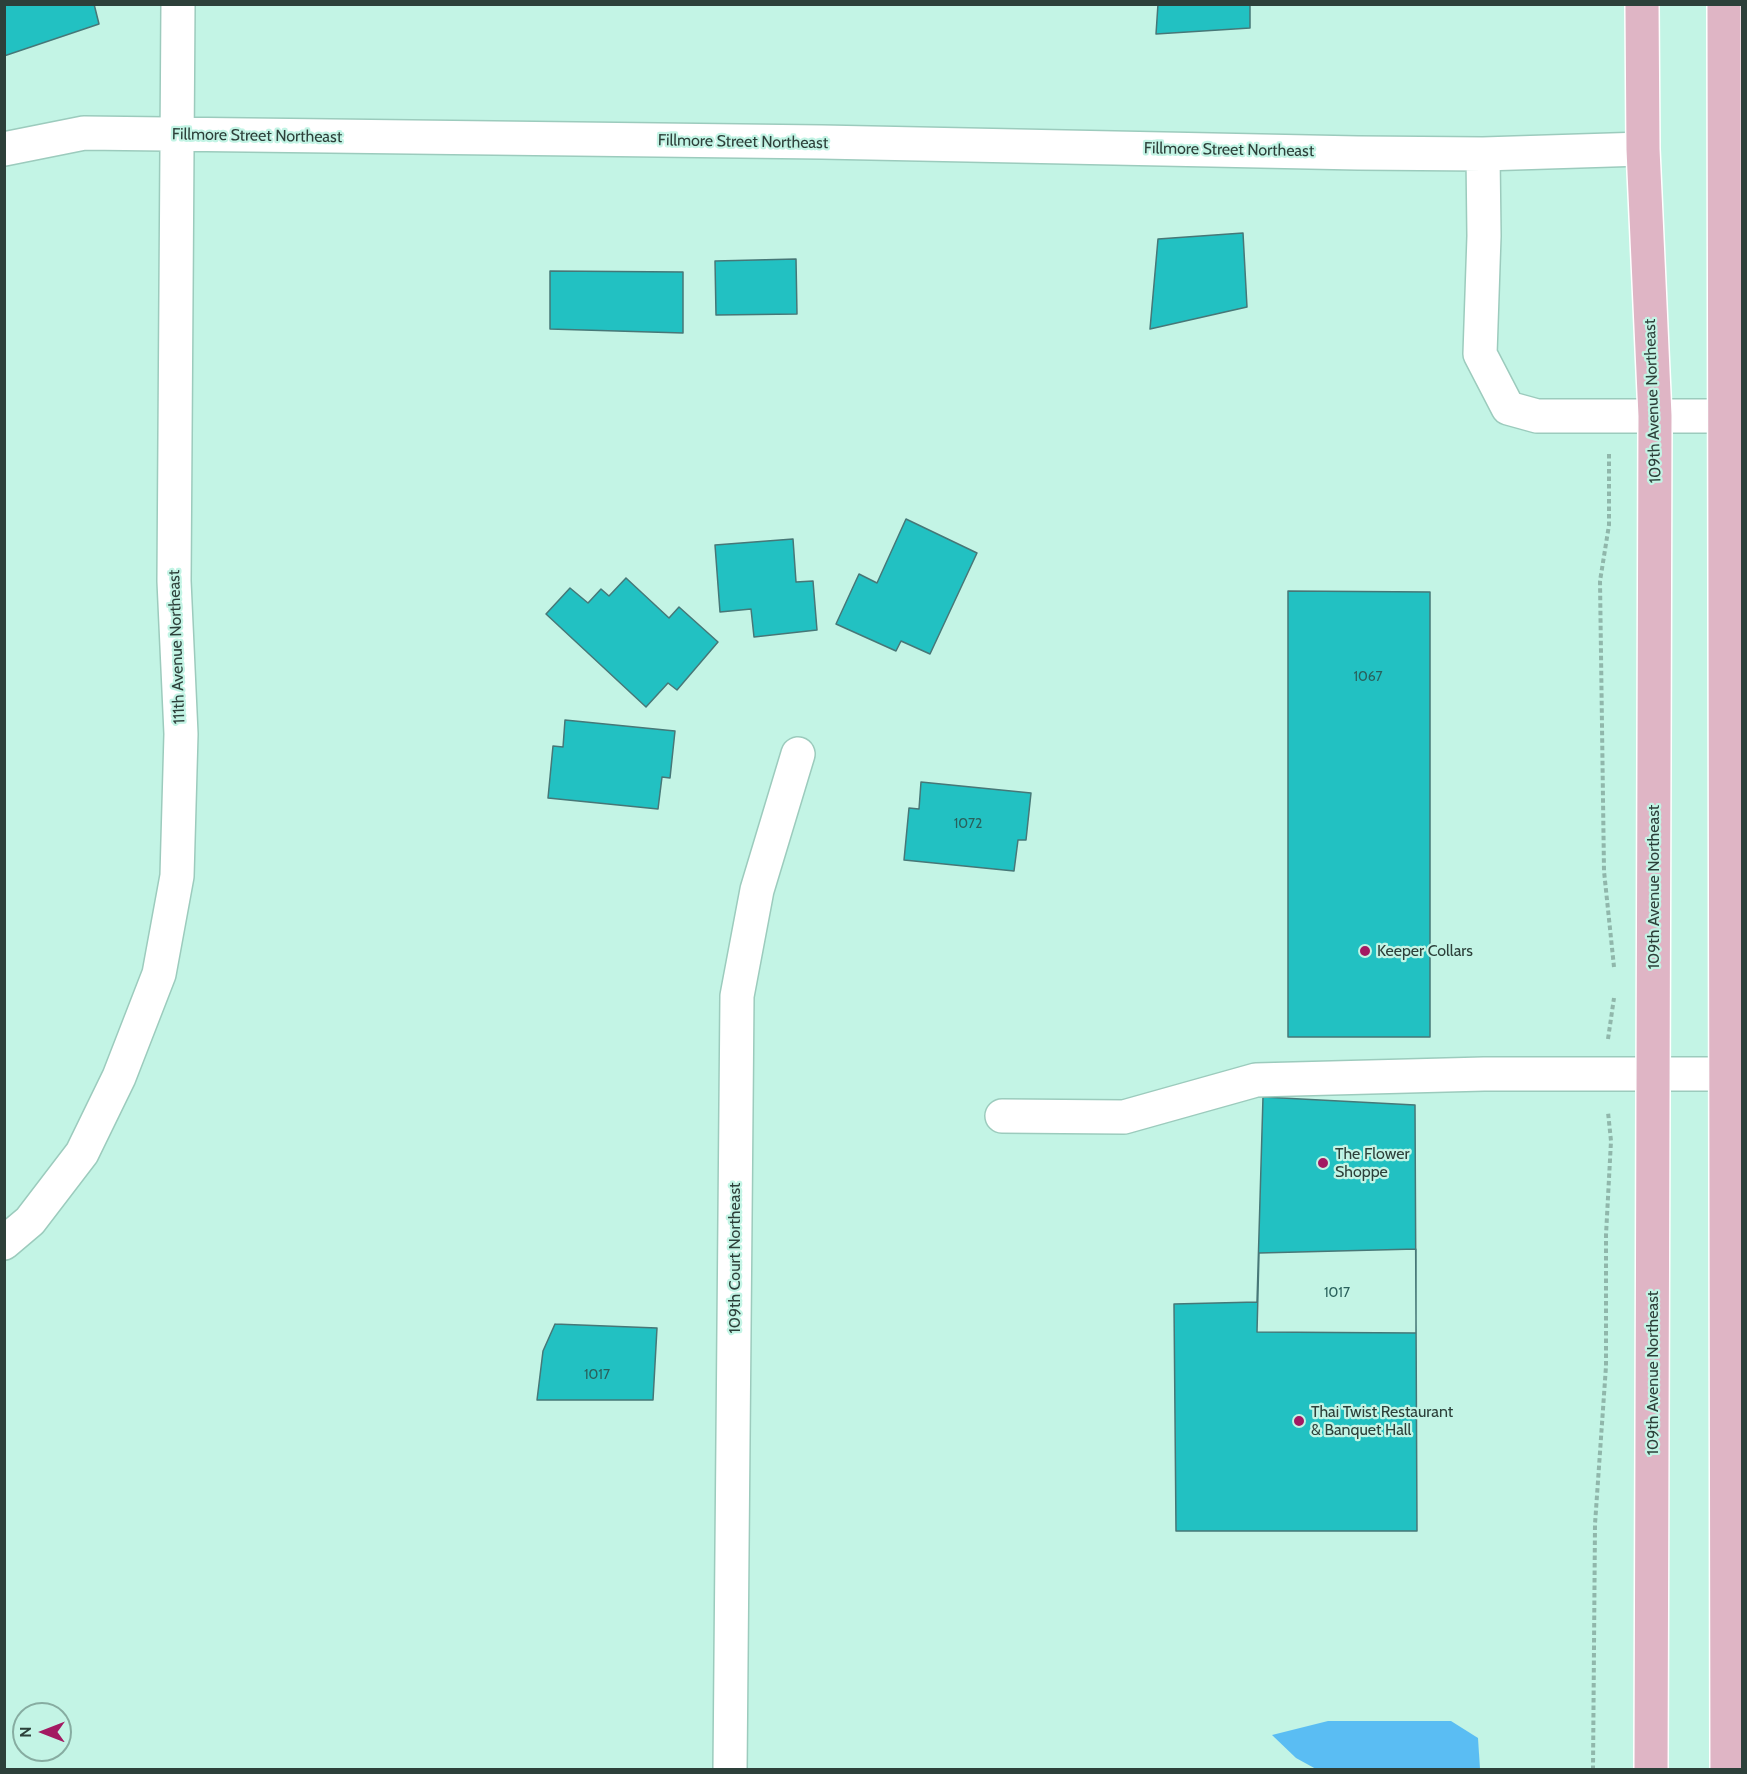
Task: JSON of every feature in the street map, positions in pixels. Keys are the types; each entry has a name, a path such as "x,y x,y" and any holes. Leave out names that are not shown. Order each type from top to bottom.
{"main road":[{"name":"109th Avenue Northeast","path":"1642,4 1642,149 1655,416 1651,1770"},
{"path":"1724,4 1733,416 1725,1074 1734,1383 1727,1770"}],"street":[{"name":"111th Avenue Northeast","path":"4,1243 30,1221 82,1153 119,1077 159,974 177,876 181,734 174,580 178,4"},
{"name":"Fillmore Street Northeast","path":"4,149 84,133 1483,153 1642,149"},
{"path":"1483,153 1484,236 1480,354 1508,408 1537,416 1733,416"},
{"name":"109th Court Northeast","path":"730,1770 737,996 756,890 798,754"},
{"path":"1002,1116 1124,1117 1256,1080 1484,1074 1725,1074"}],"water":[{"path":"1328,1721 1451,1721 1478,1738 1480,1769 1316,1769 1296,1758 1272,1735"}],"building":[{"path":"4,4 94,4 99,24 4,56"},
{"path":"1158,4 1250,4 1250,28 1156,34"},
{"path":"1243,233 1247,307 1150,329 1158,239"},
{"path":"796,259 797,314 716,315 715,261"},
{"path":"550,271 683,272 683,333 550,329"},
{"path":"906,519 977,553 930,654 901,641 896,651 836,624 859,574 877,583"},
{"path":"793,539 796,582 813,581 817,630 754,637 751,609 720,612 715,545"},
{"path":"626,578 669,618 679,607 718,642 677,690 668,683 646,707 546,614 570,588 588,603 601,589 609,596"},
{"path":"1288,591 1430,592 1430,1037 1288,1037"},
{"path":"565,720 675,731 670,778 662,777 658,809 548,798 553,746 563,747"},
{"path":"921,782 1031,793 1026,840 1018,840 1014,871 904,860 909,808 919,809"},
{"path":"1263,1097 1415,1105 1417,1531 1176,1531 1174,1304 1257,1302"},
{"path":"1416,1249 1416,1333 1257,1332 1259,1253"},
{"path":"555,1324 657,1328 653,1400 537,1400 543,1351"}],"place":[{"name":"Keeper Collars","path":"1365,951"},
{"name":"The Flower Shoppe","path":"1323,1163"},
{"name":"Thai Twist Restaurant & Banquet Hall","path":"1299,1421"}]}
